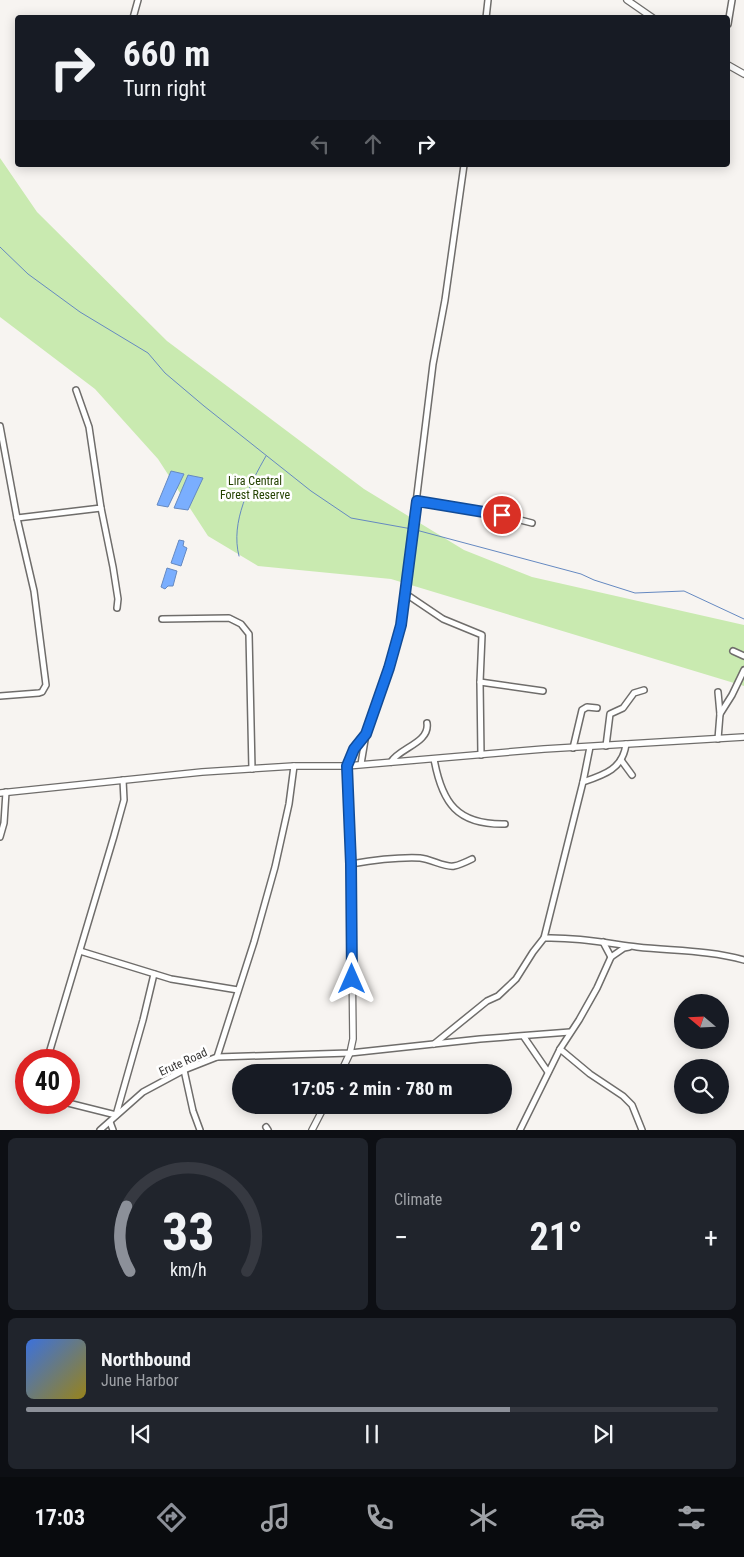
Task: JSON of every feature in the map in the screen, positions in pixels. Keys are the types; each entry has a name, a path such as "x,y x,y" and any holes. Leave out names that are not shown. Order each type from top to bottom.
{"street":[{"path":"134,15 138,0"},
{"path":"486,15 488,0"},
{"path":"626,0 648,15"},
{"path":"730,15 732,0"},
{"path":"730,66 744,74"},
{"path":"361,764 366,734 394,653 401,625 433,364 445,300 464,167"},
{"path":"76,390 89,427 101,508 118,599 117,608"},
{"path":"0,426 17,518 34,591 46,684 42,692 39,693 0,696"},
{"path":"417,501 502,515 532,523"},
{"path":"17,518 101,508"},
{"path":"406,594 443,619 482,636 480,682 481,755"},
{"path":"162,619 229,618 241,624 249,634 252,769"},
{"path":"733,651 744,656"},
{"path":"720,714 744,670"},
{"path":"480,682 543,691"},
{"path":"606,746 609,715 623,708 634,693 644,690"},
{"path":"718,692 720,714 718,739"},
{"path":"573,748 582,710 587,707 597,708"},
{"path":"391,762 393,758 422,738 427,730 427,723"},
{"path":"344,1064 350,1053 353,1039 351,864 347,766 354,749 366,734"},
{"path":"0,837 4,822 3,792 202,772 294,766 347,766 626,744 744,737"},
{"path":"584,782 606,774 621,760 626,744"},
{"path":"434,1044 487,1001 498,996 516,979 544,938 584,782 590,747"},
{"path":"434,759 442,790 454,810 471,820 491,824 504,824"},
{"path":"621,760 632,775"},
{"path":"217,1057 254,942 280,850 294,766"},
{"path":"50,1049 124,800 124,780"},
{"path":"351,864 391,858 422,858 455,866 472,859"},
{"path":"544,938 704,952 744,960"},
{"path":"603,942 611,957"},
{"path":"520,1130 560,1049 579,1020 611,957 624,948 637,947"},
{"path":"80,951 154,974 238,990"},
{"path":"80,1106 116,1115 144,1020 154,974"},
{"name":"Erute Road","path":"100,1130 143,1092 184,1070 217,1057 350,1053 570,1032"},
{"path":"524,1037 548,1072"},
{"path":"560,1049 590,1074 623,1096 632,1105 642,1130"},
{"path":"184,1070 200,1130"},
{"path":"312,1130 320,1114"},
{"path":"110,1122 113,1130"}],"green space":[{"name":"Lira Central Forest Reserve","path":"0,158 37,212 167,341 364,489 464,550 532,577 744,625 744,686 391,579 258,566 208,536 158,459 95,389 0,317"}],"water":[{"path":"171,471 184,474 168,507 157,505"},
{"path":"188,475 203,478 188,510 174,508"},
{"path":"179,540 184,541 183,546 187,548 181,566 171,563"},
{"path":"167,568 177,571 173,586 168,586 165,589 161,587"}],"waterway":[{"path":"0,247 28,274 80,312 148,353 165,373 311,491 351,518 412,529"},
{"path":"239,556 237,543 239,517 248,491 266,456"},
{"path":"416,530 581,574 635,593 684,591 744,619"}],"route":[{"path":"352,979 351,864 347,766 354,749 366,734 389,668 401,625 417,501 502,515"}]}
